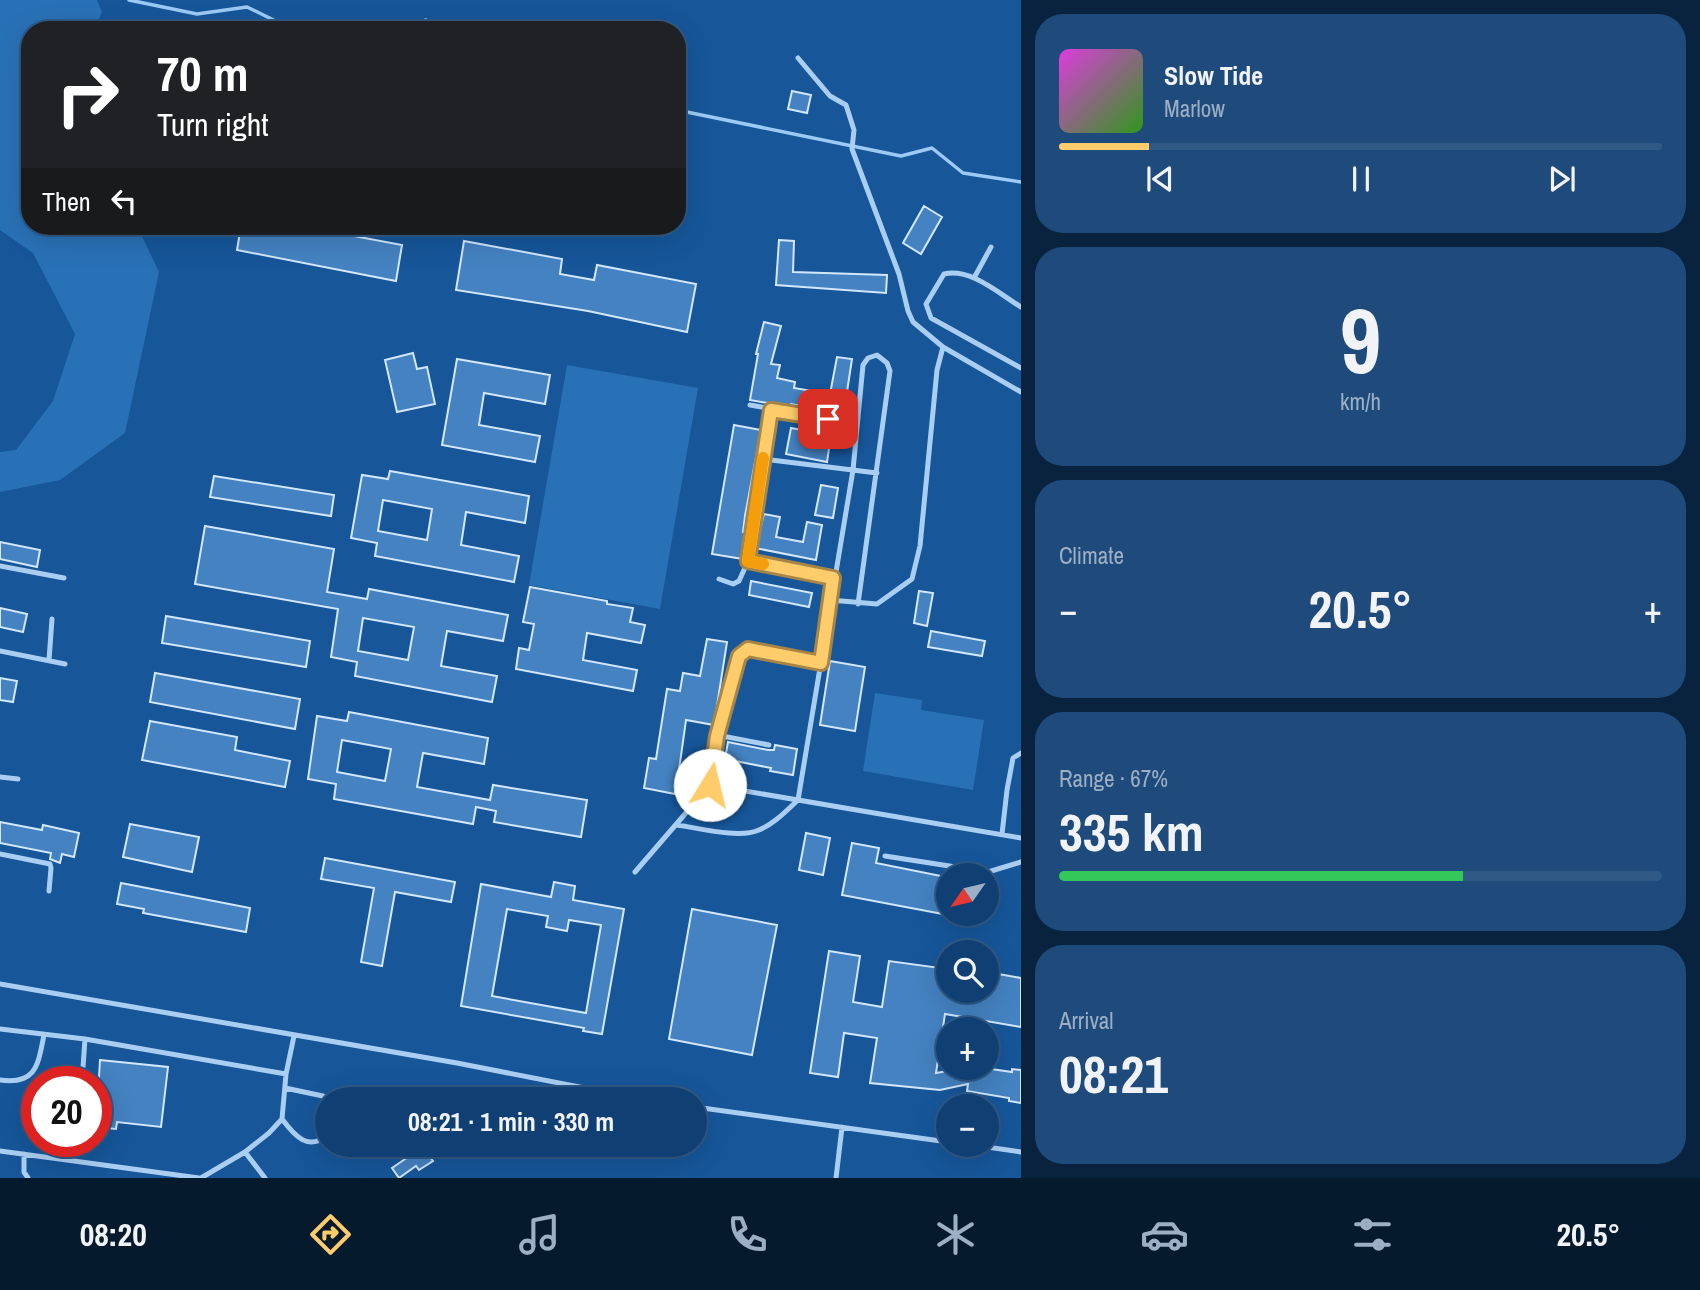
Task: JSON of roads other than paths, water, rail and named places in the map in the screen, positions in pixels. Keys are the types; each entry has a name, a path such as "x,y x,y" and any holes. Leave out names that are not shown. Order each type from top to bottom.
{"lane":[{"path":"799,58 830,96 846,105 855,130 852,149 899,274 913,322 943,346 1021,391"},
{"path":"974,278 992,247"},
{"path":"1021,307 974,278 956,271 944,274 926,304 931,318 1021,368"},
{"path":"830,600 877,604 912,579 920,547 937,370 943,346"},
{"path":"677,825 743,834 759,831 798,800 853,470 863,365 869,358 877,355 887,363 890,371 858,604"},
{"path":"750,405 828,419"},
{"path":"719,579 733,584 739,581 748,561 771,410"},
{"path":"763,459 877,473"},
{"path":"748,561 833,578"},
{"path":"0,566 64,578"},
{"path":"48,660 52,619"},
{"path":"635,872 710,785 717,736 739,656 748,649 821,663"},
{"path":"0,651 65,664"},
{"path":"717,736 769,746"},
{"path":"1002,834 1013,758 1021,753"},
{"path":"0,777 18,779"},
{"path":"710,785 1021,838"},
{"path":"0,854 50,864 49,891"},
{"path":"885,856 988,872 1021,862"},
{"path":"0,984 457,1063 579,1087"},
{"path":"0,1029 85,1039 286,1074"},
{"path":"0,1080 24,1079 37,1068 44,1035"},
{"path":"46,1157 200,1178 245,1152 282,1119 286,1074 294,1036"},
{"path":"83,1066 85,1039"},
{"path":"285,1088 315,1094"},
{"path":"707,1109 936,1140"},
{"path":"282,1119 304,1142 315,1142"},
{"path":"836,1178 842,1127"},
{"path":"999,1149 1021,1152"},
{"path":"0,1151 21,1154"},
{"path":"245,1152 265,1178"},
{"path":"24,1157 24,1172 29,1178"}],"waterway":[{"path":"129,0 197,14 247,7 276,21"},
{"path":"423,21 428,21"},
{"path":"686,112 901,156 932,148 963,173 1021,182"}]}
